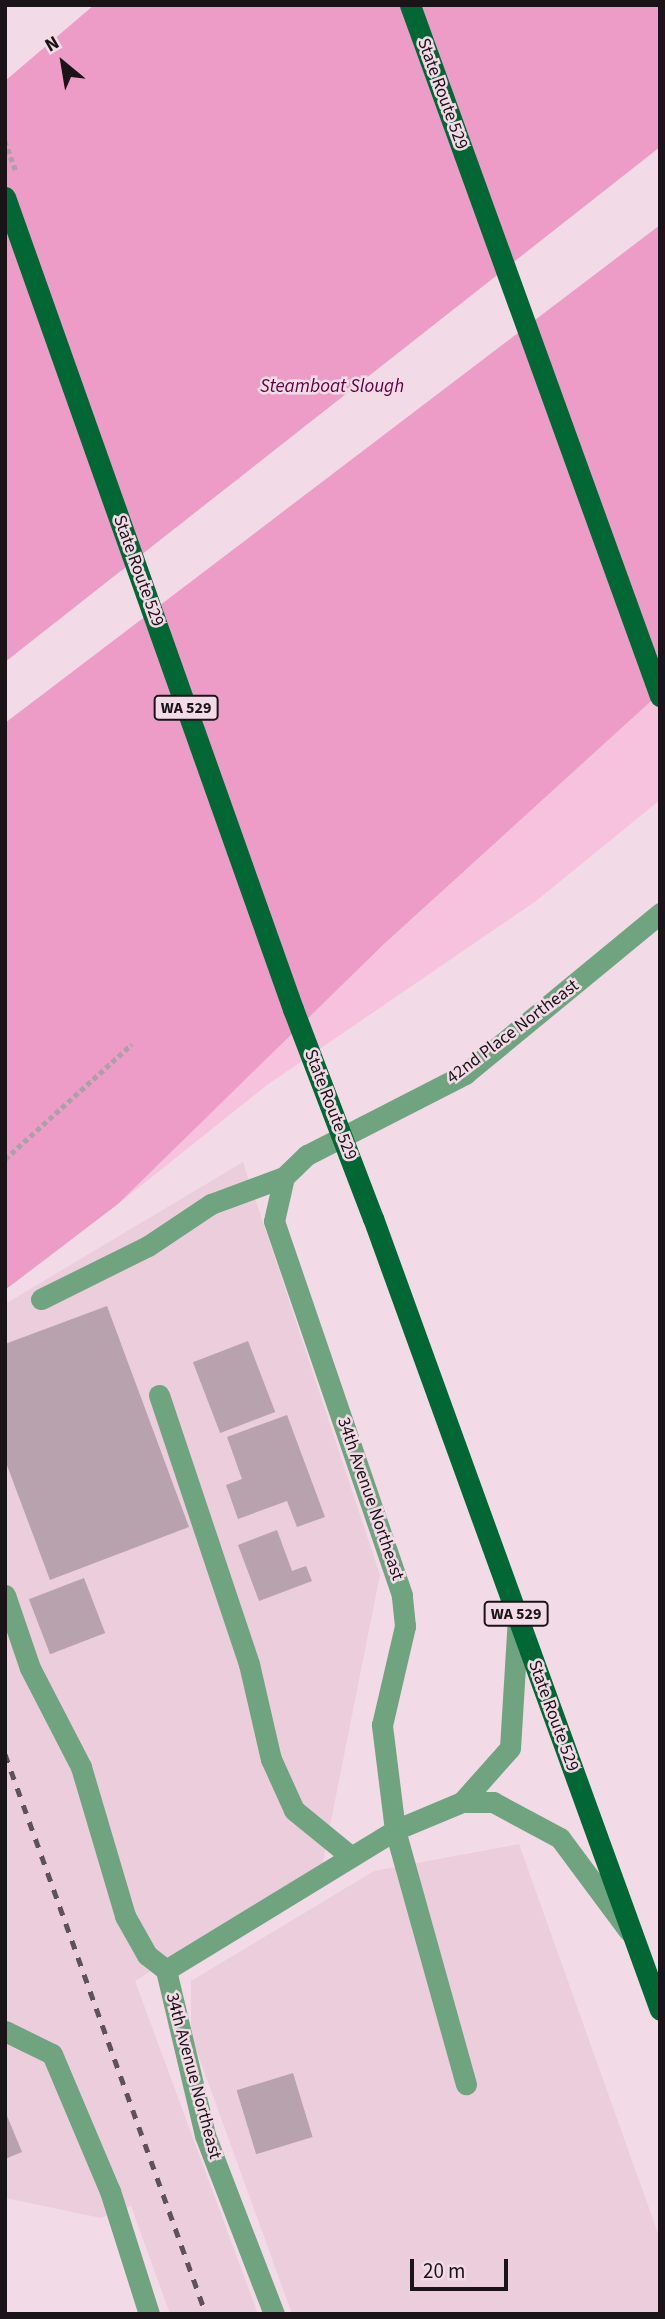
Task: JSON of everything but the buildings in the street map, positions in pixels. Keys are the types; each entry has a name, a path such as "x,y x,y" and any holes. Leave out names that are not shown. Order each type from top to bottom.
{"main road":[{"name":"State Route 529","path":"410,5 660,696"},
{"name":"State Route 529","path":"5,197 293,1009 373,1218 660,2010"}],"street":[{"name":"42nd Place Northeast","path":"284,1177 307,1155 465,1074 660,913"},
{"path":"41,1299 148,1245 211,1204 284,1177"},
{"name":"34th Avenue Northeast","path":"284,1177 274,1221 286,1265 402,1595 405,1626 382,1725 395,1830"},
{"path":"159,1395 250,1664 271,1759 294,1810 349,1855"},
{"path":"5,1595 30,1668 80,1767 125,1916 141,1947 166,1970"},
{"name":"34th Avenue Northeast","path":"462,1802 510,1748 518,1618"},
{"name":"34th Avenue Northeast","path":"274,2314 205,2135 166,1970 349,1855 395,1830 462,1802 493,1802 561,1839 632,1936"},
{"path":"395,1830 466,2084"},
{"path":"5,2031 52,2054 110,2191 149,2314"}],"path":[{"path":"5,1159 132,1044"}],"shaded area":[{"path":"660,693 660,800 536,901 267,1085 118,1204 384,944"},
{"path":"243,1162 380,1575 322,1866 135,1981 258,2314 170,2314 131,2206 101,2218 5,2198 5,1304"},
{"path":"519,1844 660,2239 660,2314 292,2314 191,2035 191,1981 374,1871"}],"water":[{"name":"Steamboat Slough","path":"94,5 660,5 660,693 384,944 118,1204 5,1290 5,81"}],"pier":[{"path":"660,147 660,225 5,723 5,662"}],"railway":[{"path":"5,1754 206,2314"}]}
